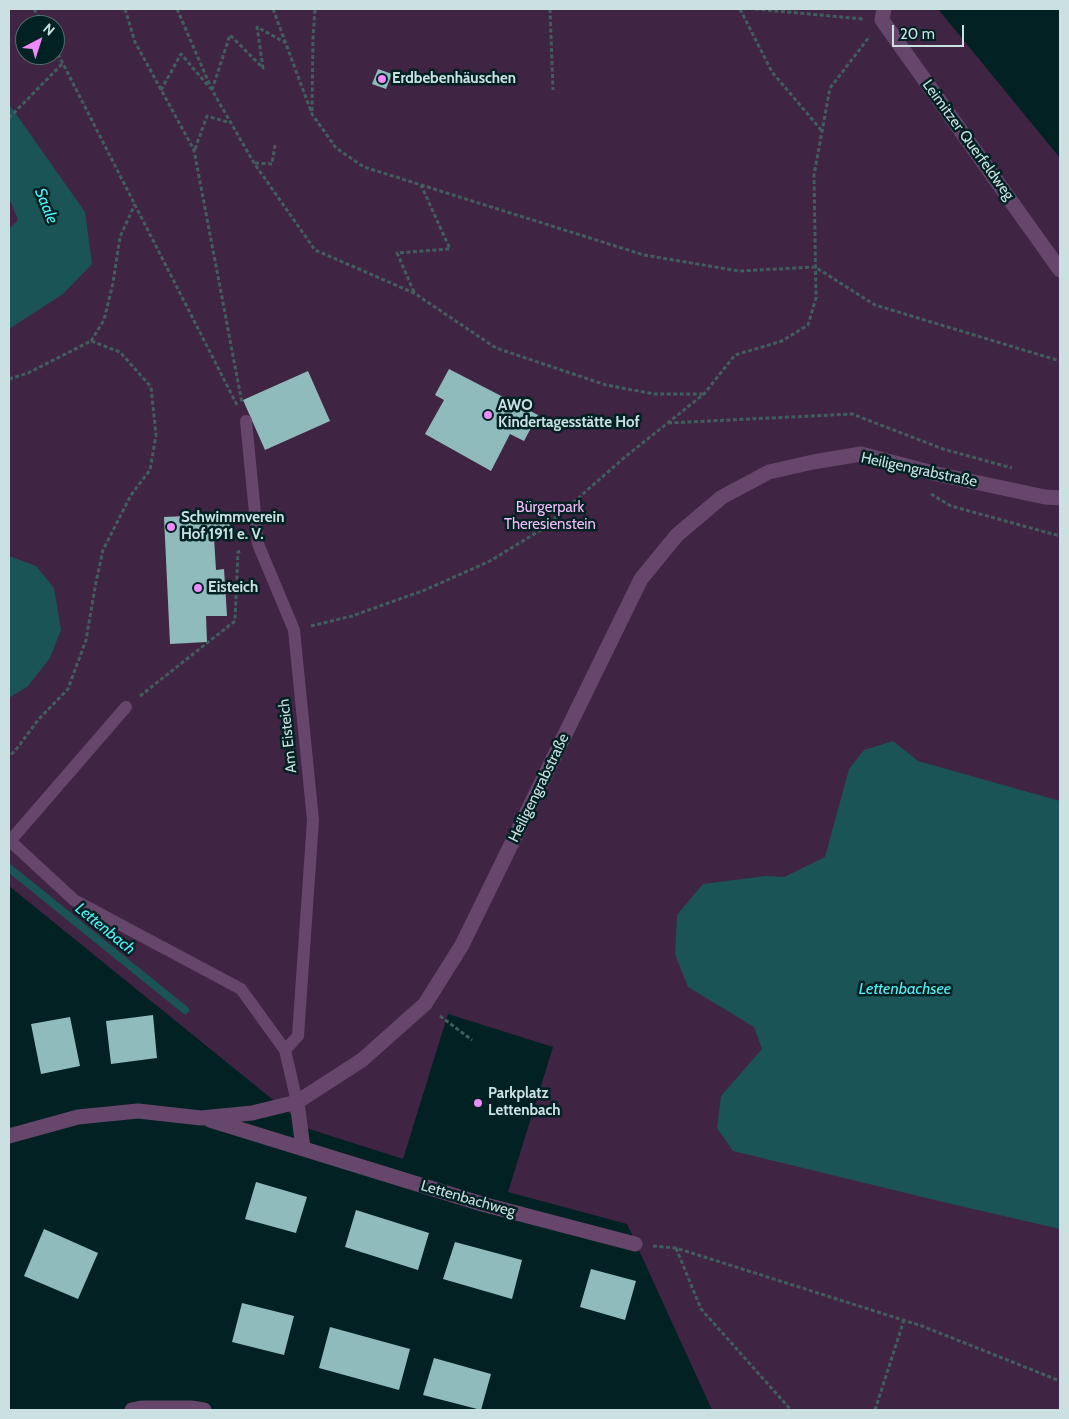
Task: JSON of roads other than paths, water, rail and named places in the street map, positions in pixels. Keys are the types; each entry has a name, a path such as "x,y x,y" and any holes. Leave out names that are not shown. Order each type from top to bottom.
{"street":[{"name":"Leimitzer Querfeldweg","path":"883,15 1060,270"},
{"name":"Heiligengrabstraße","path":"9,1136 78,1117 138,1111 201,1118 252,1113 297,1102 362,1060 425,1004 462,945 640,578 677,535 722,497 769,472 861,454 937,474 1045,497 1060,498"},
{"path":"297,1102 303,1148"},
{"name":"Lettenbachweg","path":"201,1118 482,1204 635,1244"},
{"path":"132,1410 143,1408 191,1408 204,1410"}],"lane":[{"name":"Am Eisteich","path":"246,421 258,544 294,630 313,820 298,1036 285,1050"},
{"path":"126,707 10,841 74,900 240,989 285,1050 297,1102"}],"water":[{"name":"Saale","path":"9,104 85,212 92,264 63,294 9,329 9,229 18,220 9,198"},
{"path":"9,557 36,566 54,588 61,630 50,658 28,686 9,698"},
{"name":"Lettenbachsee","path":"893,741 918,761 1060,801 1060,1229 733,1151 717,1128 721,1096 762,1049 754,1027 688,987 675,954 677,915 703,884 765,876 784,877 825,857 849,769 864,750"}],"waterway":[{"name":"Lettenbach","path":"9,868 185,1010"}],"place":[{"name":"Erdbebenhäuschen","path":"382,79"},
{"name":"AWO Kindertagesstätte Hof","path":"488,415"},
{"name":"Schwimmverein Hof 1911 e. V.","path":"171,527"},
{"name":"Eisteich","path":"198,588"},
{"name":"Parkplatz Lettenbach","path":"478,1103"}],"park label":[{"name":"Bürgerpark Theresienstein","path":"550,516"}]}
